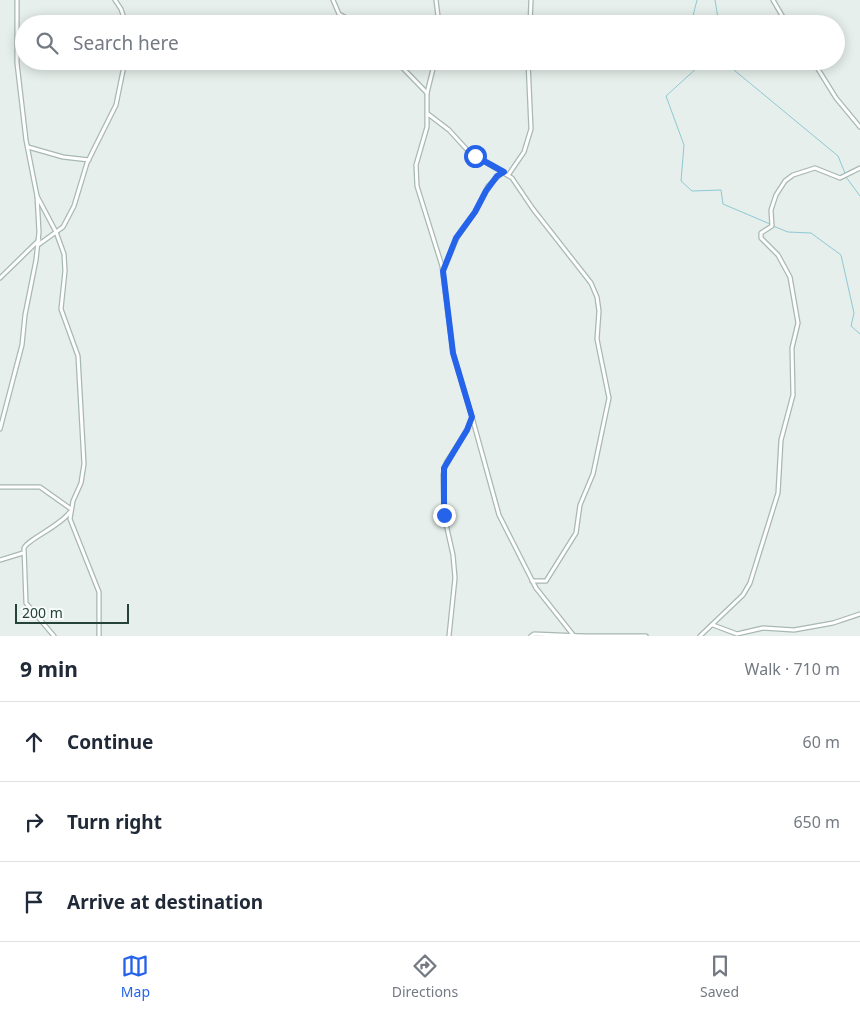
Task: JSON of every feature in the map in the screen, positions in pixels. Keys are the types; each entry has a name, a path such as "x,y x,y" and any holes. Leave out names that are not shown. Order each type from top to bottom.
{"street":[{"path":"17,15 18,0"},
{"path":"115,0 123,15"},
{"path":"333,0 342,15"},
{"path":"436,0 437,15"},
{"path":"530,15 531,0"},
{"path":"773,0 782,15"},
{"path":"0,429 22,345 26,309 38,243 37,196 28,147 18,70"},
{"path":"0,278 38,243 65,225 74,206 89,160 116,104 123,70"},
{"path":"405,70 427,93"},
{"path":"433,70 427,93 428,114 416,175 417,186 443,271 453,353 484,458 496,508 532,581 547,604 574,636"},
{"path":"508,174 524,152 531,129 528,70"},
{"path":"819,70 836,98 860,127"},
{"path":"428,114 443,124 470,153 508,174 594,289 599,311 597,339 609,392 594,474 580,506 576,533 546,581 532,581"},
{"path":"28,147 62,156 89,160"},
{"path":"700,636 743,595 750,583 778,493 781,440 793,395 792,348 798,323 794,292 790,277 778,256 761,238 761,233 772,226 771,210 776,195 789,177 815,168 841,178 860,168"},
{"path":"443,271 456,238 475,212 486,191 497,176 504,172"},
{"path":"37,196 56,232 65,263 61,309 77,348 84,464 81,483 71,510 56,526 28,542 23,554 26,574 26,603 54,636"},
{"path":"449,636 456,578 444,515 444,468 467,430 472,417"},
{"path":"0,487 40,487 71,510 72,523 99,592 99,636"},
{"path":"0,560 23,554"},
{"path":"713,625 737,634 760,629 794,630 832,623 860,614"},
{"path":"531,636 534,634 646,636"}],"waterway":[{"path":"693,15 697,0"},
{"path":"715,0 718,15"},
{"path":"695,70 666,96 684,145 681,181 692,191 721,190 723,204 770,224"},
{"path":"734,70 838,156 845,173"},
{"path":"846,177 860,196"},
{"path":"773,226 788,232 811,233 841,255 854,313 851,326 860,334"}],"route":[{"path":"444,515 444,468 467,430 472,417 453,353 443,271 448,263 456,238 475,212 488,186 500,173 504,172 475,156"}]}
